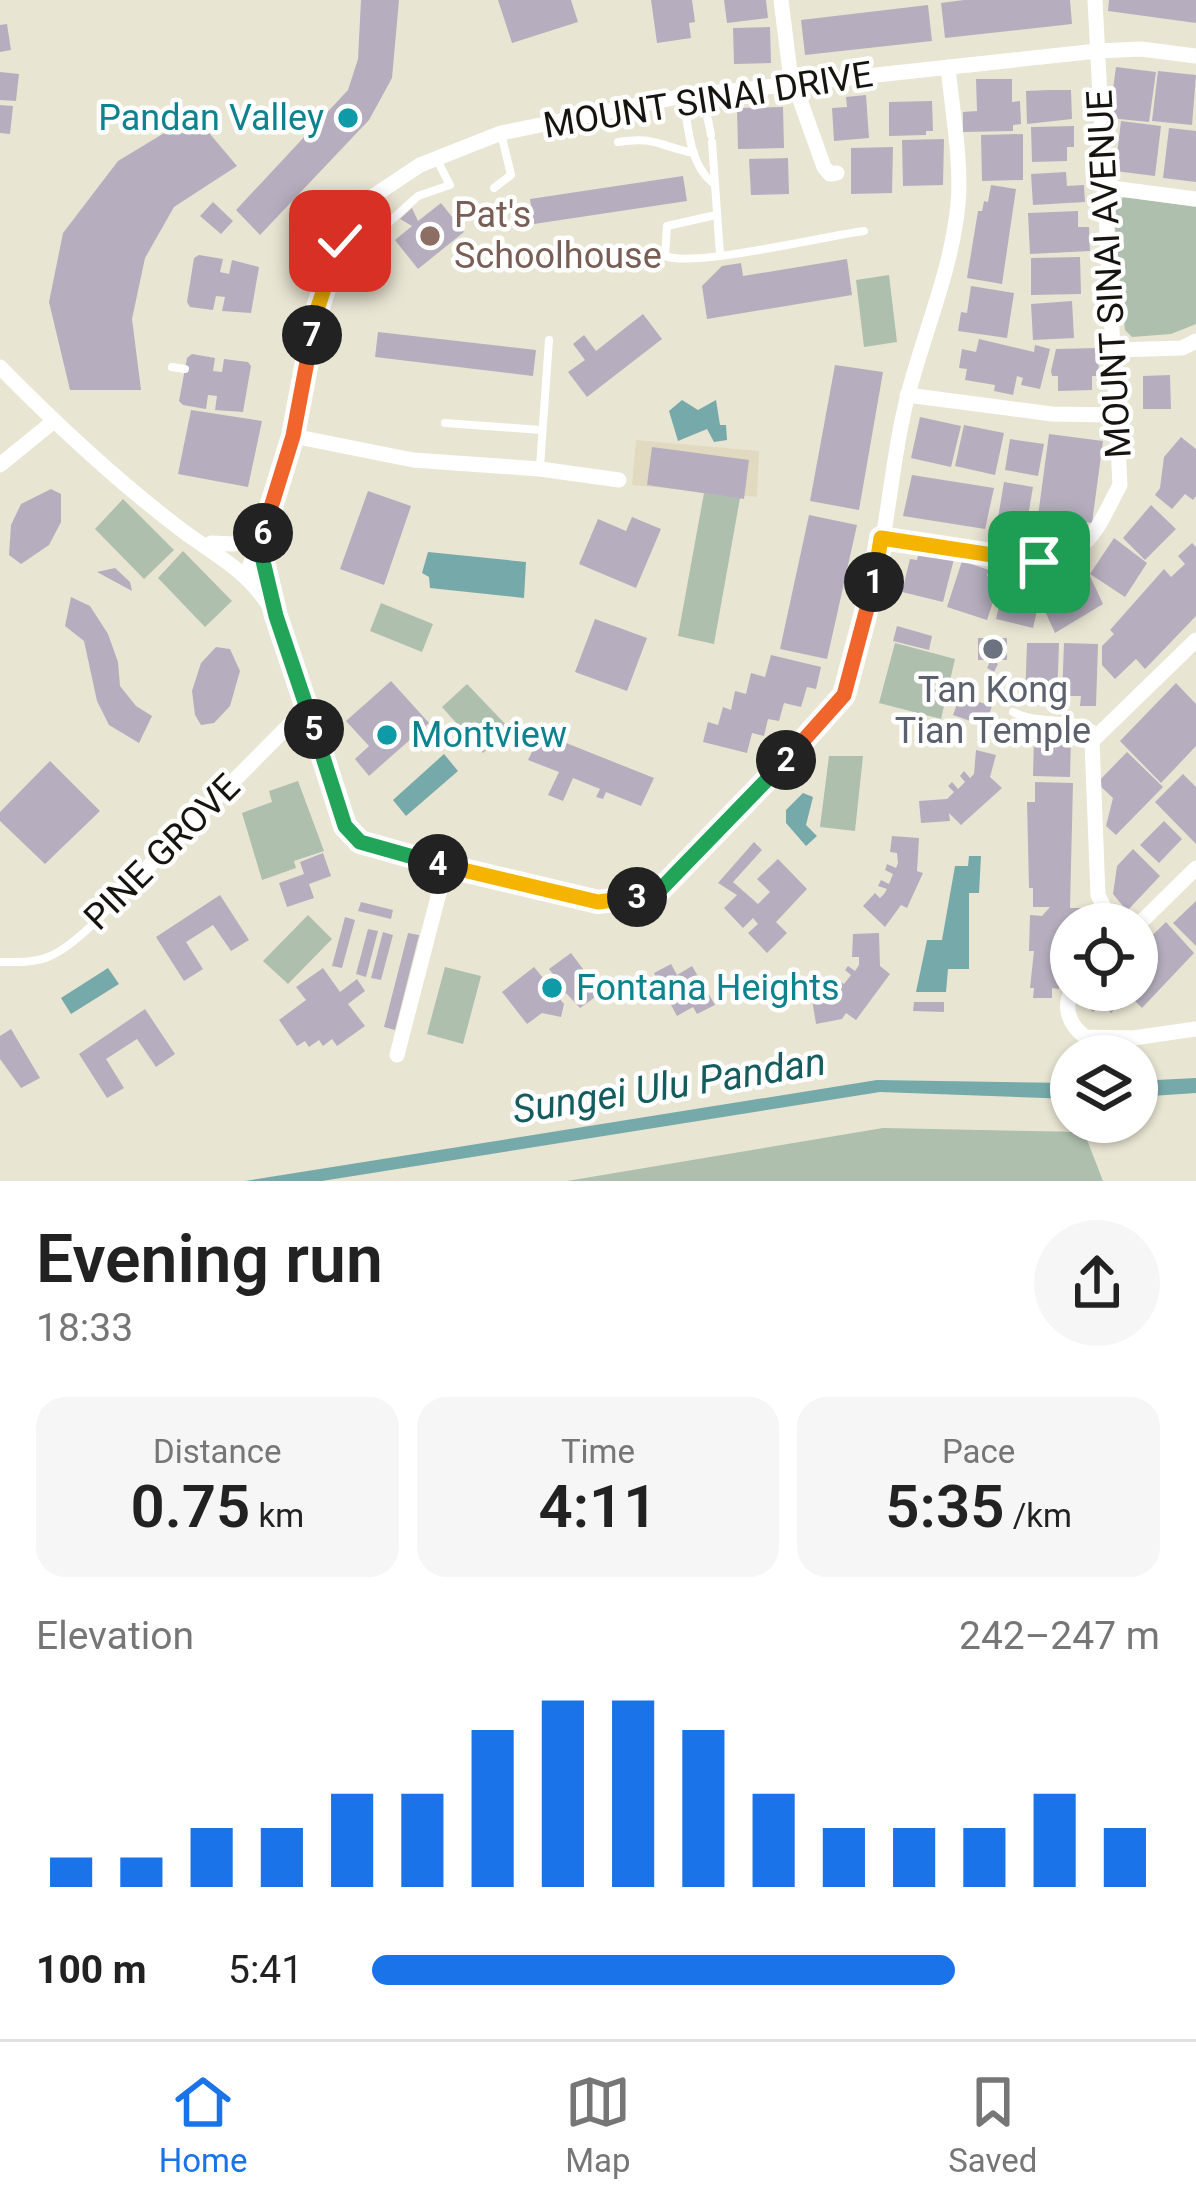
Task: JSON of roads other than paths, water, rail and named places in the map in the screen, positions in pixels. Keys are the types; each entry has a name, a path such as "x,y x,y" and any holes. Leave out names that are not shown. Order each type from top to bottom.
{"street":[{"path":"781,0 794,83 824,167 830,174 837,173"},
{"name":"MOUNT SINAI AVENUE","path":"881,538 1039,562 1074,551 1089,539 1120,485 1095,0"},
{"name":"MOUNT SINAI DRIVE","path":"246,577 293,436 318,307 340,241 375,194 436,158 501,133 703,93 1097,50 1141,49 1196,56"},
{"path":"185,533 220,546 262,536 276,616 345,826 356,839 598,902 616,902 661,889 744,813 844,695 862,632 908,395 934,310 958,204 948,67"},
{"path":"1105,187 1196,199"},
{"path":"1116,350 1182,348 1196,341"},
{"path":"0,368 54,421 185,533 246,577 276,616"},
{"path":"908,395 1052,414 1119,415"},
{"path":"0,465 54,421"},
{"path":"293,436 412,460 620,480"},
{"path":"1102,903 1092,741 1196,640"},
{"name":"PINE GROVE","path":"149,866 307,707"},
{"path":"397,1055 446,866"},
{"path":"1158,905 1196,868"},
{"path":"1068,1011 1077,1031 1096,1039 1196,1029"}],"lane":[{"path":"703,93 720,254"},
{"path":"682,97 694,153 701,172 713,183"},
{"path":"494,188 511,176 501,133"},
{"path":"617,142 651,139 694,153"},
{"path":"386,225 418,196 450,185 436,158"},
{"path":"716,215 667,226 665,256 673,260 864,231"},
{"path":"540,469 550,340"},
{"path":"172,367 185,369"},
{"path":"445,423 541,430"},
{"path":"1013,712 1027,719 1087,723 1099,733"},
{"name":"PINE GROVE","path":"0,962 52,956 149,866"}],"water":[{"path":"682,400 698,410 716,400 727,440 714,442 707,429 678,441 669,411"},
{"path":"428,552 526,562 524,598 430,588 429,577 422,573"},
{"path":"444,754 458,771 406,816 393,800"},
{"path":"803,793 813,797 806,825 817,836 806,846 786,823 786,810"},
{"path":"969,856 981,856 979,893 969,893 969,969 948,969 946,992 916,992 927,940 942,940 955,866 968,866"},
{"path":"108,968 119,984 71,1014 61,998"},
{"path":"1196,1078 1196,1093 1158,1096 1158,1080"},
{"path":"877,1080 1050,1083 1050,1098 880,1092 322,1181 245,1181"}],"place":[{"name":"Pandan Valley","path":"348,118"},
{"name":"Pat's Schoolhouse","path":"430,236"},
{"name":"Tan Kong Tian Temple","path":"993,649"},
{"name":"Montview","path":"387,735"},
{"name":"Fontana Heights","path":"552,988"}],"water label":[{"name":"Sungei Ulu Pandan","path":"669,1086"}]}
